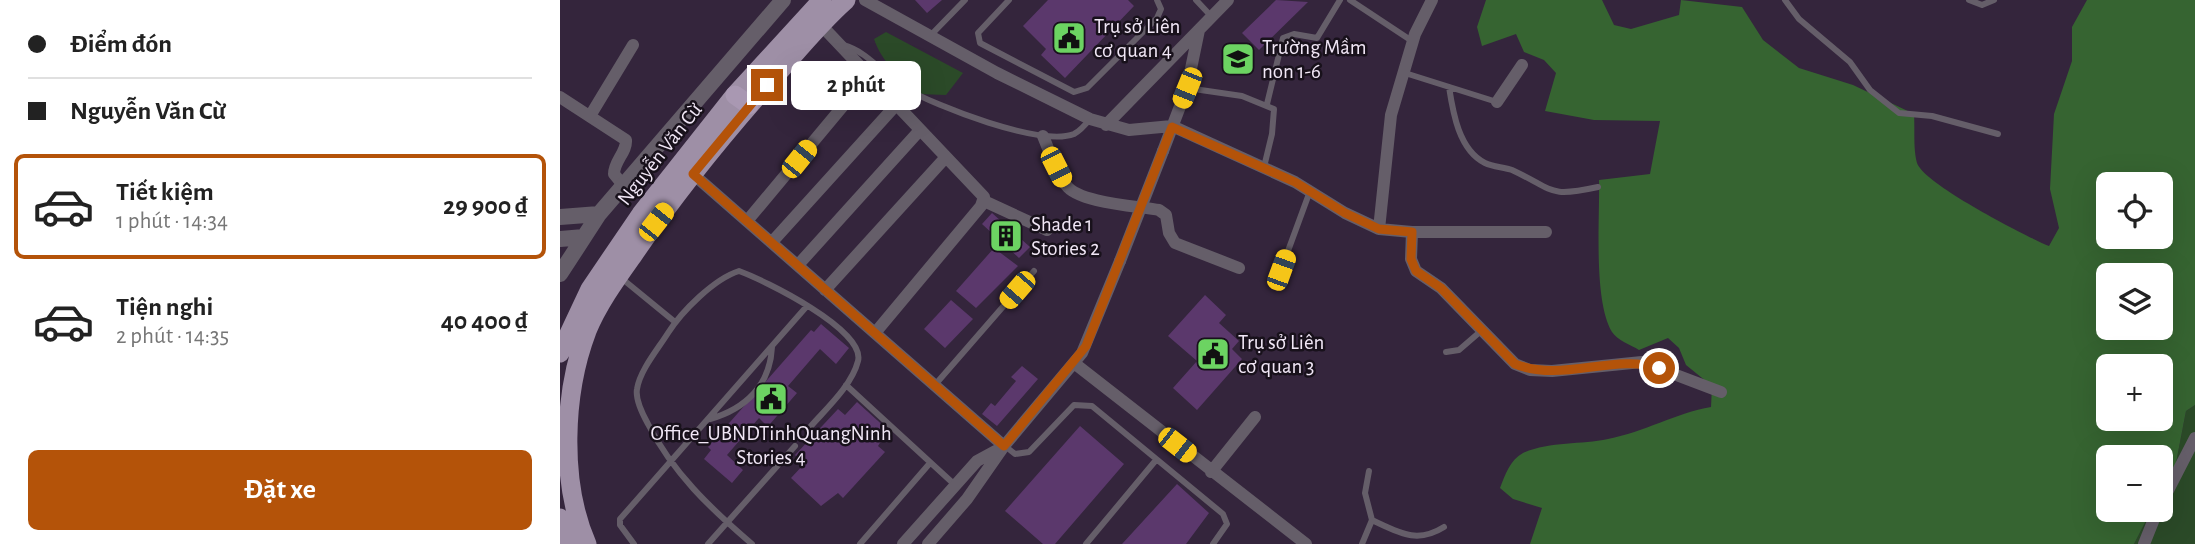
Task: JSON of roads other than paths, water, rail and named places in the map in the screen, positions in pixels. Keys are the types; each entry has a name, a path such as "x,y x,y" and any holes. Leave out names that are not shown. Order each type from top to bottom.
{"main road":[{"name":"Nguyễn Văn Cừ","path":"587,544 571,499 566,454 566,412 571,384 589,328 612,271 822,0"},
{"name":"Nguyễn Văn Cừ","path":"560,353 590,289 612,271 693,174 742,100 846,0"},
{"path":"560,517 569,544"}],"street":[{"name":"Nguyễn Văn Cừ","path":"560,274 599,214 783,0"},
{"path":"865,0 929,37 1090,119 1129,130 1172,127 1311,190 1345,213 1379,229 1412,232 1546,232"},
{"path":"1106,125 1228,0"},
{"path":"1379,229 1391,115 1413,42 1432,0"},
{"path":"821,25 981,192 984,201 1047,230"},
{"path":"928,544 967,499 1004,446 1086,346 1187,88 1196,57 1199,30"},
{"path":"590,116 633,45"},
{"path":"1497,102 1522,65"},
{"path":"747,221 867,76"},
{"path":"560,97 626,140 625,148 614,169 614,174 623,185"},
{"path":"772,242 896,105"},
{"path":"798,265 920,130"},
{"path":"1043,136 1065,185 1072,192 1086,198 1158,210 1166,215 1169,233 1175,243 1239,268"},
{"path":"825,290 946,157"},
{"path":"693,174 1004,446"},
{"path":"875,333 984,201"},
{"path":"560,217 599,214"},
{"path":"1412,232 1411,259 1416,271 1441,288 1515,364 1530,370 1552,372 1642,362 1721,392"},
{"path":"560,239 583,237"},
{"path":"1074,363 1306,544"},
{"path":"1211,472 1255,417"},
{"path":"2173,481 2195,438"},
{"path":"909,542 977,461 1004,446"},
{"path":"2144,544 2153,522"}],"lane":[{"path":"929,37 965,0"},
{"path":"1009,0 983,27 977,38 1074,92 1087,88 1157,18 1161,9 1157,0"},
{"path":"1196,0 1211,16"},
{"path":"1267,104 1283,38 1293,34 1317,37 1340,0"},
{"path":"1350,0 1413,42"},
{"path":"1785,0 1799,19 1850,62 1870,90 1899,113 1932,116 1998,134"},
{"path":"1969,0 1982,5 1994,0"},
{"path":"838,44 859,50 917,95 977,119 1043,136 1075,134 1090,119"},
{"path":"1405,73 1497,102"},
{"path":"1448,87 1455,120 1466,145 1485,163 1510,169 1552,193 1571,193 1598,187"},
{"path":"1187,88 1222,92 1267,104 1274,109 1275,117 1263,169"},
{"path":"1281,270 1311,190"},
{"path":"612,271 675,322"},
{"path":"752,544 693,491 670,463 645,417 637,389 675,322 718,283 739,271 773,285 807,306 847,335 858,349 858,361 846,384 811,426"},
{"path":"934,386 1034,271"},
{"path":"634,544 620,525 620,519 807,306"},
{"path":"1447,352 1459,350 1481,331"},
{"path":"708,420 740,408 767,374 772,346"},
{"path":"846,384 956,486"},
{"path":"1004,446 1015,454 1029,452 1074,405 1083,404 1100,410 1227,519 1224,531 1213,544"},
{"path":"708,544 795,446"},
{"path":"1086,544 1156,460"},
{"path":"860,544 930,463"},
{"path":"1362,544 1372,520 1365,493 1369,471"},
{"path":"1372,520 1416,538 1432,536 1444,527"}],"place":[{"name":"Trụ sở Liên cơ quan 4","path":"1069,38"},
{"name":"Trường Mầm non 1-6","path":"1238,59"},
{"name":"Shade 1 Stories 2","path":"1006,236"},
{"name":"Trụ sở Liên cơ quan 3","path":"1213,354"},
{"name":"Office_UBNDTinhQuangNinh Stories 4","path":"771,399"}]}
